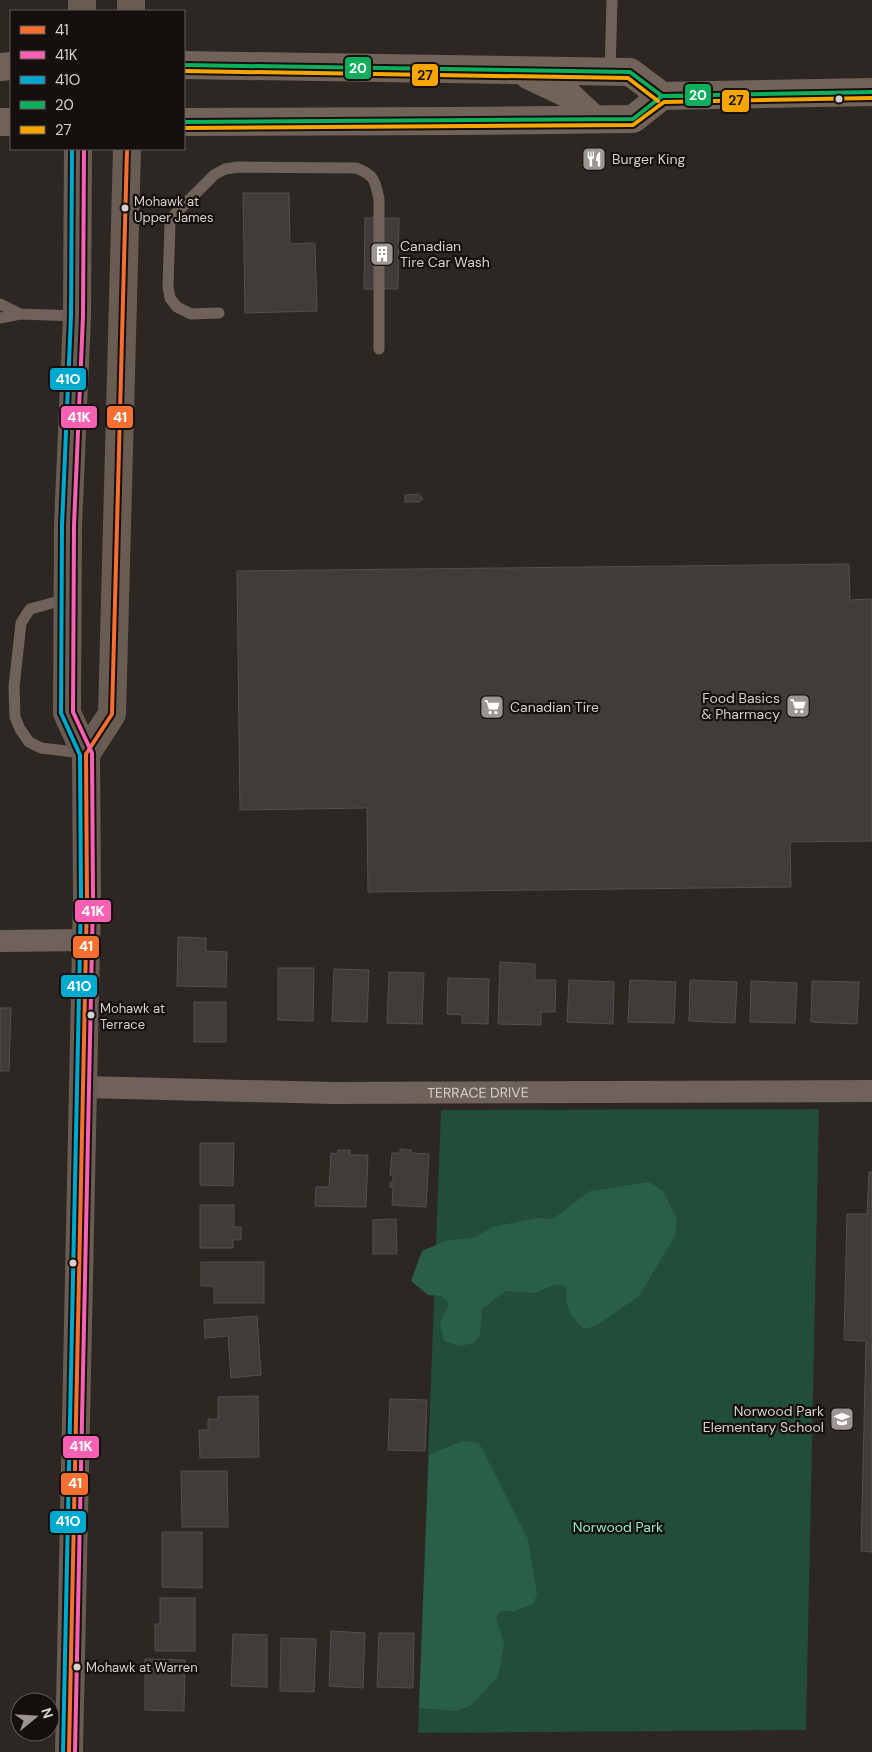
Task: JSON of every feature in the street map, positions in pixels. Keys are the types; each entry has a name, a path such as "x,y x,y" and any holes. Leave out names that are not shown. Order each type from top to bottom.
{"main road":[{"path":"185,65 522,72 630,72 662,96"},
{"path":"522,72 566,93 594,119"},
{"path":"185,122 633,119 662,96 872,92"},
{"path":"69,1752 87,898 86,754 67,713 68,525 77,316 78,150"},
{"path":"86,754 112,714 127,150"}],"street":[{"path":"0,941 86,940"},
{"name":"TERRACE DRIVE","path":"83,1086 333,1093 872,1091"}],"lane":[{"path":"610,72 612,0"},
{"path":"219,313 191,314 177,307 170,298 168,286 170,223 174,215 214,174 225,169 238,167 356,168 368,173 375,183 379,200 379,349"},
{"path":"0,304 20,314"},
{"path":"0,318 20,314 77,316"},
{"path":"68,599 30,609 21,623 14,687 15,717 20,729 29,742 41,748 86,754"}],"green space":[{"name":"Norwood Park","path":"819,1109 806,1730 418,1733 441,1110"},
{"path":"649,1182 663,1191 677,1219 675,1236 639,1296 596,1326 584,1329 569,1310 566,1287 556,1284 535,1293 506,1291 482,1309 480,1334 474,1343 461,1346 444,1341 440,1323 449,1304 442,1296 428,1295 411,1281 422,1251 445,1241 476,1237 492,1227 538,1218 553,1219 590,1191"},
{"path":"462,1441 479,1443 528,1539 537,1594 533,1604 514,1611 501,1611 496,1618 504,1644 498,1677 471,1705 456,1711 419,1708 429,1455"}],"building":[{"path":"243,193 289,193 290,244 315,243 317,311 245,313"},
{"name":"Canadian Tire Car Wash","path":"365,218 399,218 398,289 364,289"},
{"path":"419,494 423,499 419,502 405,502 405,495"},
{"path":"849,564 850,600 872,599 872,841 790,842 791,887 368,892 367,808 240,810 237,571"},
{"path":"178,937 206,938 206,951 227,952 226,987 177,986"},
{"path":"500,962 535,964 535,980 556,980 555,1012 541,1012 541,1025 498,1024"},
{"path":"278,968 314,968 313,1021 278,1020"},
{"path":"334,969 369,970 367,1022 332,1021"},
{"path":"389,972 424,973 422,1024 387,1023"},
{"path":"448,978 489,979 488,1024 462,1023 462,1015 447,1014"},
{"path":"569,980 614,982 613,1024 567,1022"},
{"path":"630,980 676,982 674,1023 628,1022"},
{"path":"690,980 737,982 735,1023 689,1021"},
{"path":"751,981 797,983 795,1023 750,1022"},
{"path":"812,981 859,982 857,1024 811,1022"},
{"path":"194,1002 226,1002 226,1042 194,1042"},
{"path":"0,1008 11,1008 9,1071 0,1071"},
{"path":"200,1143 234,1143 233,1186 200,1185"},
{"path":"400,1149 411,1150 411,1153 429,1154 426,1207 392,1205 393,1187 390,1187 390,1182 393,1182 393,1175 390,1175 392,1153 400,1153"},
{"path":"338,1150 350,1150 350,1155 368,1155 366,1207 315,1206 316,1187 329,1187 331,1153 338,1154"},
{"path":"869,1172 872,1172 872,1552 861,1551 866,1341 844,1340 847,1214 867,1214"},
{"path":"200,1205 234,1205 234,1227 241,1227 241,1240 233,1240 233,1248 200,1248"},
{"path":"396,1219 397,1254 373,1254 373,1220"},
{"path":"201,1262 264,1262 264,1303 214,1303 214,1286 201,1286"},
{"path":"257,1316 261,1375 231,1378 228,1336 205,1338 204,1320"},
{"path":"258,1396 259,1457 200,1458 199,1430 208,1430 208,1419 218,1419 218,1397"},
{"path":"390,1399 427,1400 425,1451 388,1450"},
{"path":"181,1471 227,1471 228,1527 182,1527"},
{"path":"162,1532 202,1532 202,1588 162,1587"},
{"path":"160,1598 195,1598 195,1651 155,1651 155,1624 160,1624"},
{"path":"331,1631 365,1633 363,1688 329,1686"},
{"path":"379,1633 414,1633 413,1688 377,1687"},
{"path":"233,1634 267,1635 267,1687 231,1686"},
{"path":"281,1638 316,1639 314,1692 280,1691"},
{"path":"145,1659 185,1660 184,1711 145,1710"}],"transit line":[{"name":"20","path":"185,65 630,72 662,96 872,92"},
{"name":"27","path":"185,71 628,78 658,101"},
{"name":"20","path":"185,122 633,119 662,96 699,96"},
{"name":"27","path":"185,128 633,125 664,102 872,98"},
{"name":"41O","path":"63,1752 81,898 80,755 61,713 62,525 71,316 72,150"},
{"name":"41K","path":"75,1752 93,898 92,753 73,712 74,525 83,316 84,150"},
{"name":"41","path":"69,1752 87,898 86,754 112,714 127,150"}],"place":[{"name":"Burger King","path":"594,159"},
{"name":"Mohawk at Upper James","path":"125,208"},
{"name":"Canadian Tire Car Wash","path":"382,254"},
{"name":"Food Basics & Pharmacy","path":"798,706"},
{"name":"Canadian Tire","path":"492,707"},
{"name":"Mohawk at Terrace","path":"91,1015"},
{"name":"Norwood Park Elementary School","path":"842,1419"},
{"name":"Mohawk at Warren","path":"77,1667"}]}
